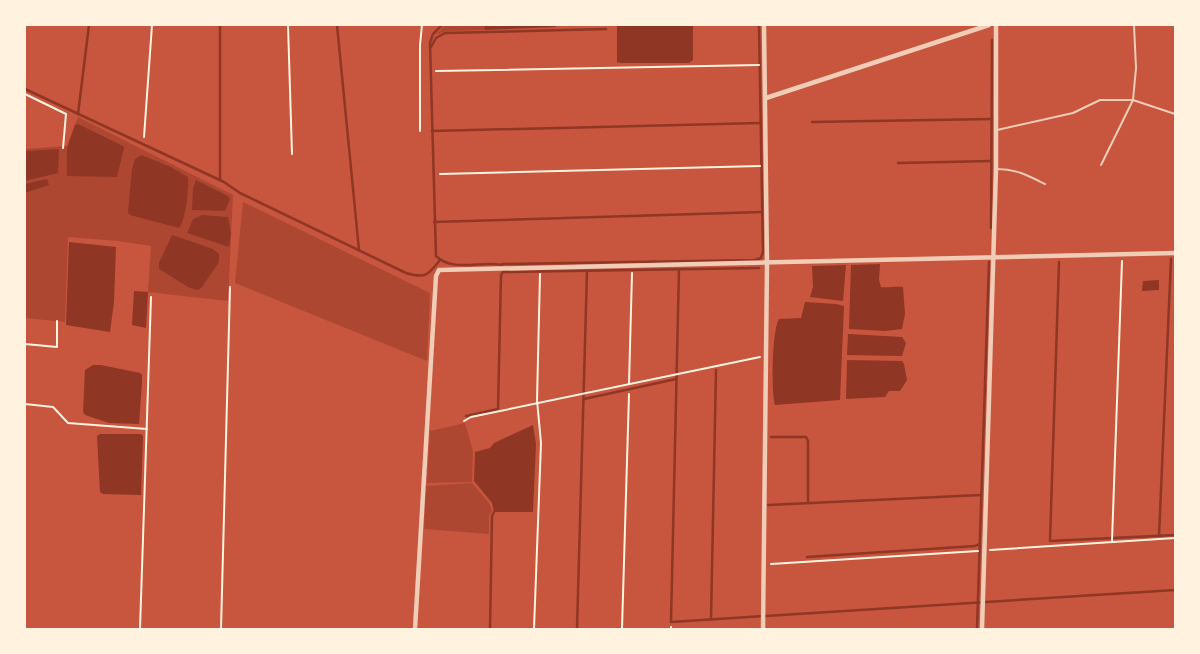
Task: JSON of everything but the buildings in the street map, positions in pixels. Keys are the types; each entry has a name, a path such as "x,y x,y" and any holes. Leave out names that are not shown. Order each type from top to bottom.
{"street":[{"path":"763,629 767,263 764,25"},
{"path":"766,98 989,25"},
{"path":"982,629 996,169 996,25"},
{"path":"415,629 436,272 443,268 767,263 1175,253"}],"lane":[{"path":"1101,165 1133,100 1136,68 1134,25"},
{"path":"996,130 1073,113 1100,100 1133,100 1175,114"},
{"path":"996,169 1011,169 1045,184"}],"path":[{"path":"144,137 152,25"},
{"path":"288,25 292,154"},
{"path":"420,131 420,45 422,25"},
{"path":"436,72 765,65"},
{"path":"25,94 66,114 63,148"},
{"path":"440,174 766,166"},
{"path":"1112,542 1122,254"},
{"path":"629,384 632,265"},
{"path":"534,629 540,443 537,404 540,267"},
{"path":"221,629 230,287"},
{"path":"140,629 151,296"},
{"path":"25,344 57,348 57,321"},
{"path":"464,421 471,417 766,355"},
{"path":"622,629 629,394"},
{"path":"25,404 53,407 68,423 147,429"},
{"path":"764,565 1175,538"}],"shaded area":[{"path":"446,25 484,25 485,30 447,31 435,35"},
{"path":"484,25 555,25 556,27 485,30"},
{"path":"617,25 693,25 693,60 689,63 617,62"},
{"path":"78,117 233,195 228,301 148,292 151,246 68,237 65,322 25,318 25,149 67,146"},
{"path":"78,124 123,146 117,177 67,176 67,148 75,125"},
{"path":"59,149 58,173 25,181 25,151"},
{"path":"141,155 171,167 188,177 185,211 179,228 128,213 132,169 135,159"},
{"path":"47,179 49,185 25,193 25,184"},
{"path":"196,180 228,196 230,199 225,211 192,210 193,188"},
{"path":"243,202 430,293 427,361 235,283"},
{"path":"202,215 228,217 231,234 229,247 187,233 193,219"},
{"path":"172,235 213,249 219,254 219,262 198,290 190,288 159,269 159,263"},
{"path":"69,242 116,247 114,302 110,332 66,325"},
{"path":"880,264 879,280 881,287 903,287 905,314 902,329 885,331 849,329 851,265"},
{"path":"846,265 843,301 810,297 813,287 812,266"},
{"path":"1159,280 1159,290 1142,291 1143,281"},
{"path":"134,291 148,292 146,328 132,325"},
{"path":"805,302 844,306 840,400 775,405 773,361 777,325 779,319 801,318"},
{"path":"848,334 902,337 906,343 902,356 847,355"},
{"path":"847,360 902,361 907,380 900,391 889,391 885,397 846,399"},
{"path":"93,365 101,365 142,375 139,424 109,423 85,415 83,412 85,370"},
{"path":"465,423 473,451 472,482 427,483 430,431"},
{"path":"533,425 536,444 533,512 494,512 492,503 474,481 475,452 490,448 494,443"},
{"path":"100,434 141,434 143,436 141,495 103,494 100,492 97,436"},
{"path":"472,483 489,503 492,511 489,516 489,534 424,529 426,486"}],"waterway":[{"path":"78,114 89,25"},
{"path":"220,25 220,180"},
{"path":"337,25 359,250"},
{"path":"442,25 433,34 430,43 436,256 451,264 502,265"},
{"path":"502,264 755,260 761,258 763,252 759,25"},
{"path":"431,47 436,38 445,33 606,29"},
{"path":"991,228 992,40"},
{"path":"25,89 224,182 240,193 406,273 418,276 426,274 440,260"},
{"path":"812,122 992,119"},
{"path":"432,131 760,123"},
{"path":"898,163 991,161"},
{"path":"434,222 762,212"},
{"path":"1159,536 1171,259"},
{"path":"977,629 989,262"},
{"path":"1059,262 1050,541 1175,535"},
{"path":"466,416 498,409 501,275 503,272 759,268"},
{"path":"679,269 671,622 1175,590"},
{"path":"577,629 587,271"},
{"path":"711,619 716,370"},
{"path":"584,399 676,379"},
{"path":"771,437 806,437 808,441 808,503"},
{"path":"768,505 981,495"},
{"path":"490,629 492,516 494,512"},
{"path":"807,557 975,546 979,544"}]}
